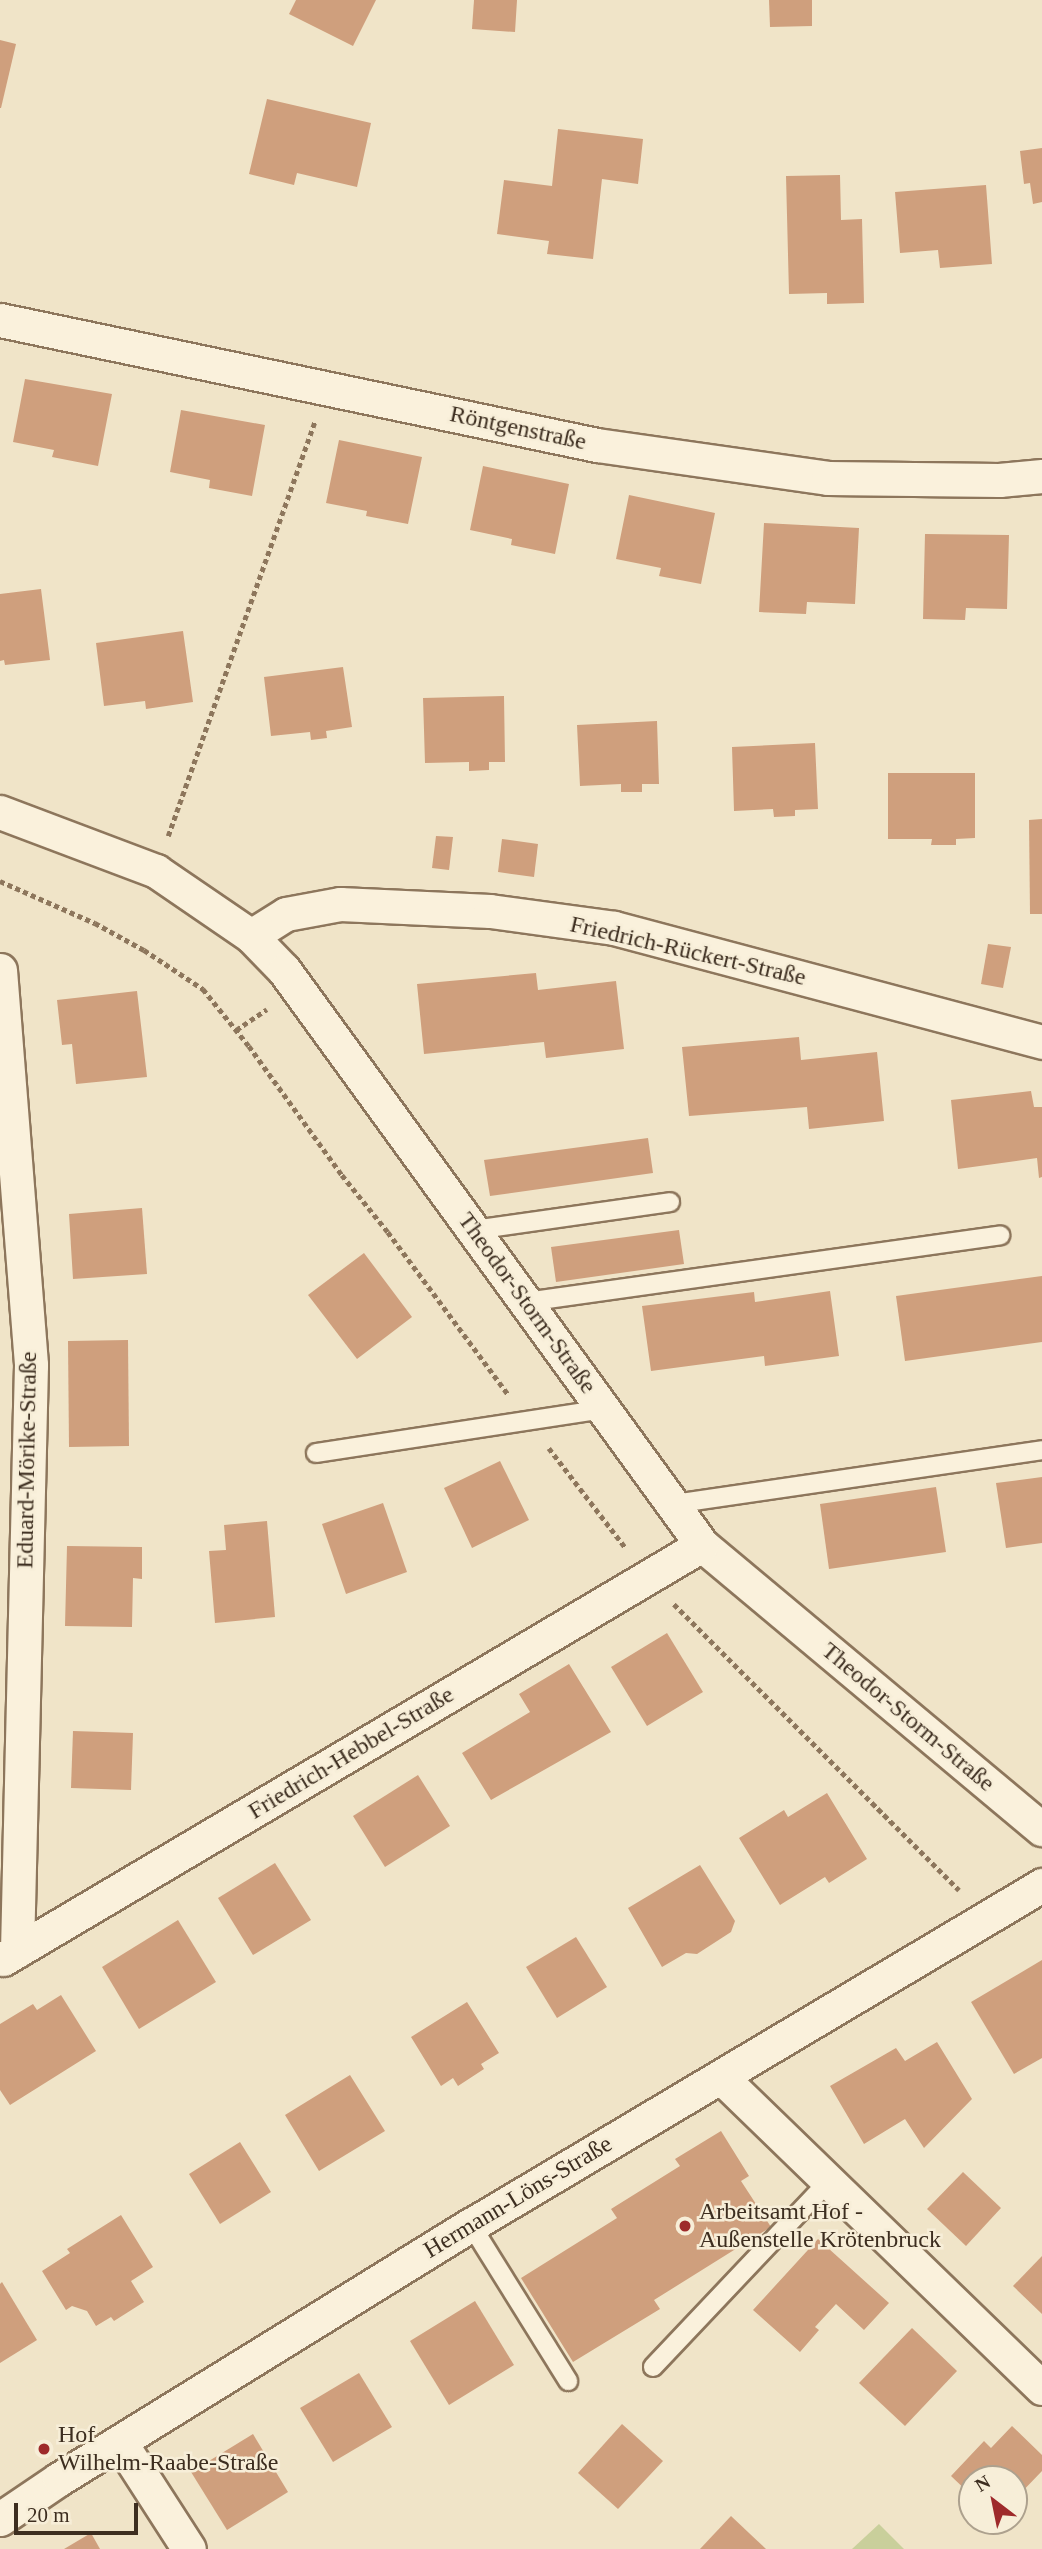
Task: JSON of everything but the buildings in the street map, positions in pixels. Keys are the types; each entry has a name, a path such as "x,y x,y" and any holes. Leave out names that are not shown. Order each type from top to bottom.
{"street":[{"name":"Röntgenstraße","path":"0,320 597,445 828,478 999,480 1042,476"},
{"name":"Theodor-Storm-Straße","path":"0,812 156,871 251,936 284,970 702,1545 1042,1829"},
{"name":"Friedrich-Rückert-Straße","path":"251,936 286,914 340,904 490,911 614,928 1042,1042"},
{"name":"Eduard-Mörike-Straße","path":"0,970 30,1365 8,1956"},
{"name":"Friedrich-Hebbel-Straße","path":"8,1956 702,1545"},
{"name":"Hermann-Löns-Straße","path":"0,2519 471,2225 1042,1885"},
{"path":"721,2077 1042,2388"},
{"path":"120,2442 189,2549"}],"lane":[{"path":"474,1230 670,1202"},
{"path":"526,1302 1000,1235"},
{"path":"316,1453 603,1409"},
{"path":"673,1504 1042,1450"},
{"path":"653,2367 829,2181"},
{"path":"471,2225 568,2381"}],"path":[{"path":"156,871 327,389"},
{"path":"0,881 95,923 144,950 203,989 249,1046 342,1175 388,1231 527,1421 647,1578 986,1917"}],"green space":[{"path":"879,2524 904,2549 852,2549"}],"place":[{"name":"Arbeitsamt Hof - Außenstelle Krötenbruck","path":"685,2226"},
{"name":"Hof Wilhelm-Raabe-Straße","path":"44,2449"}]}
